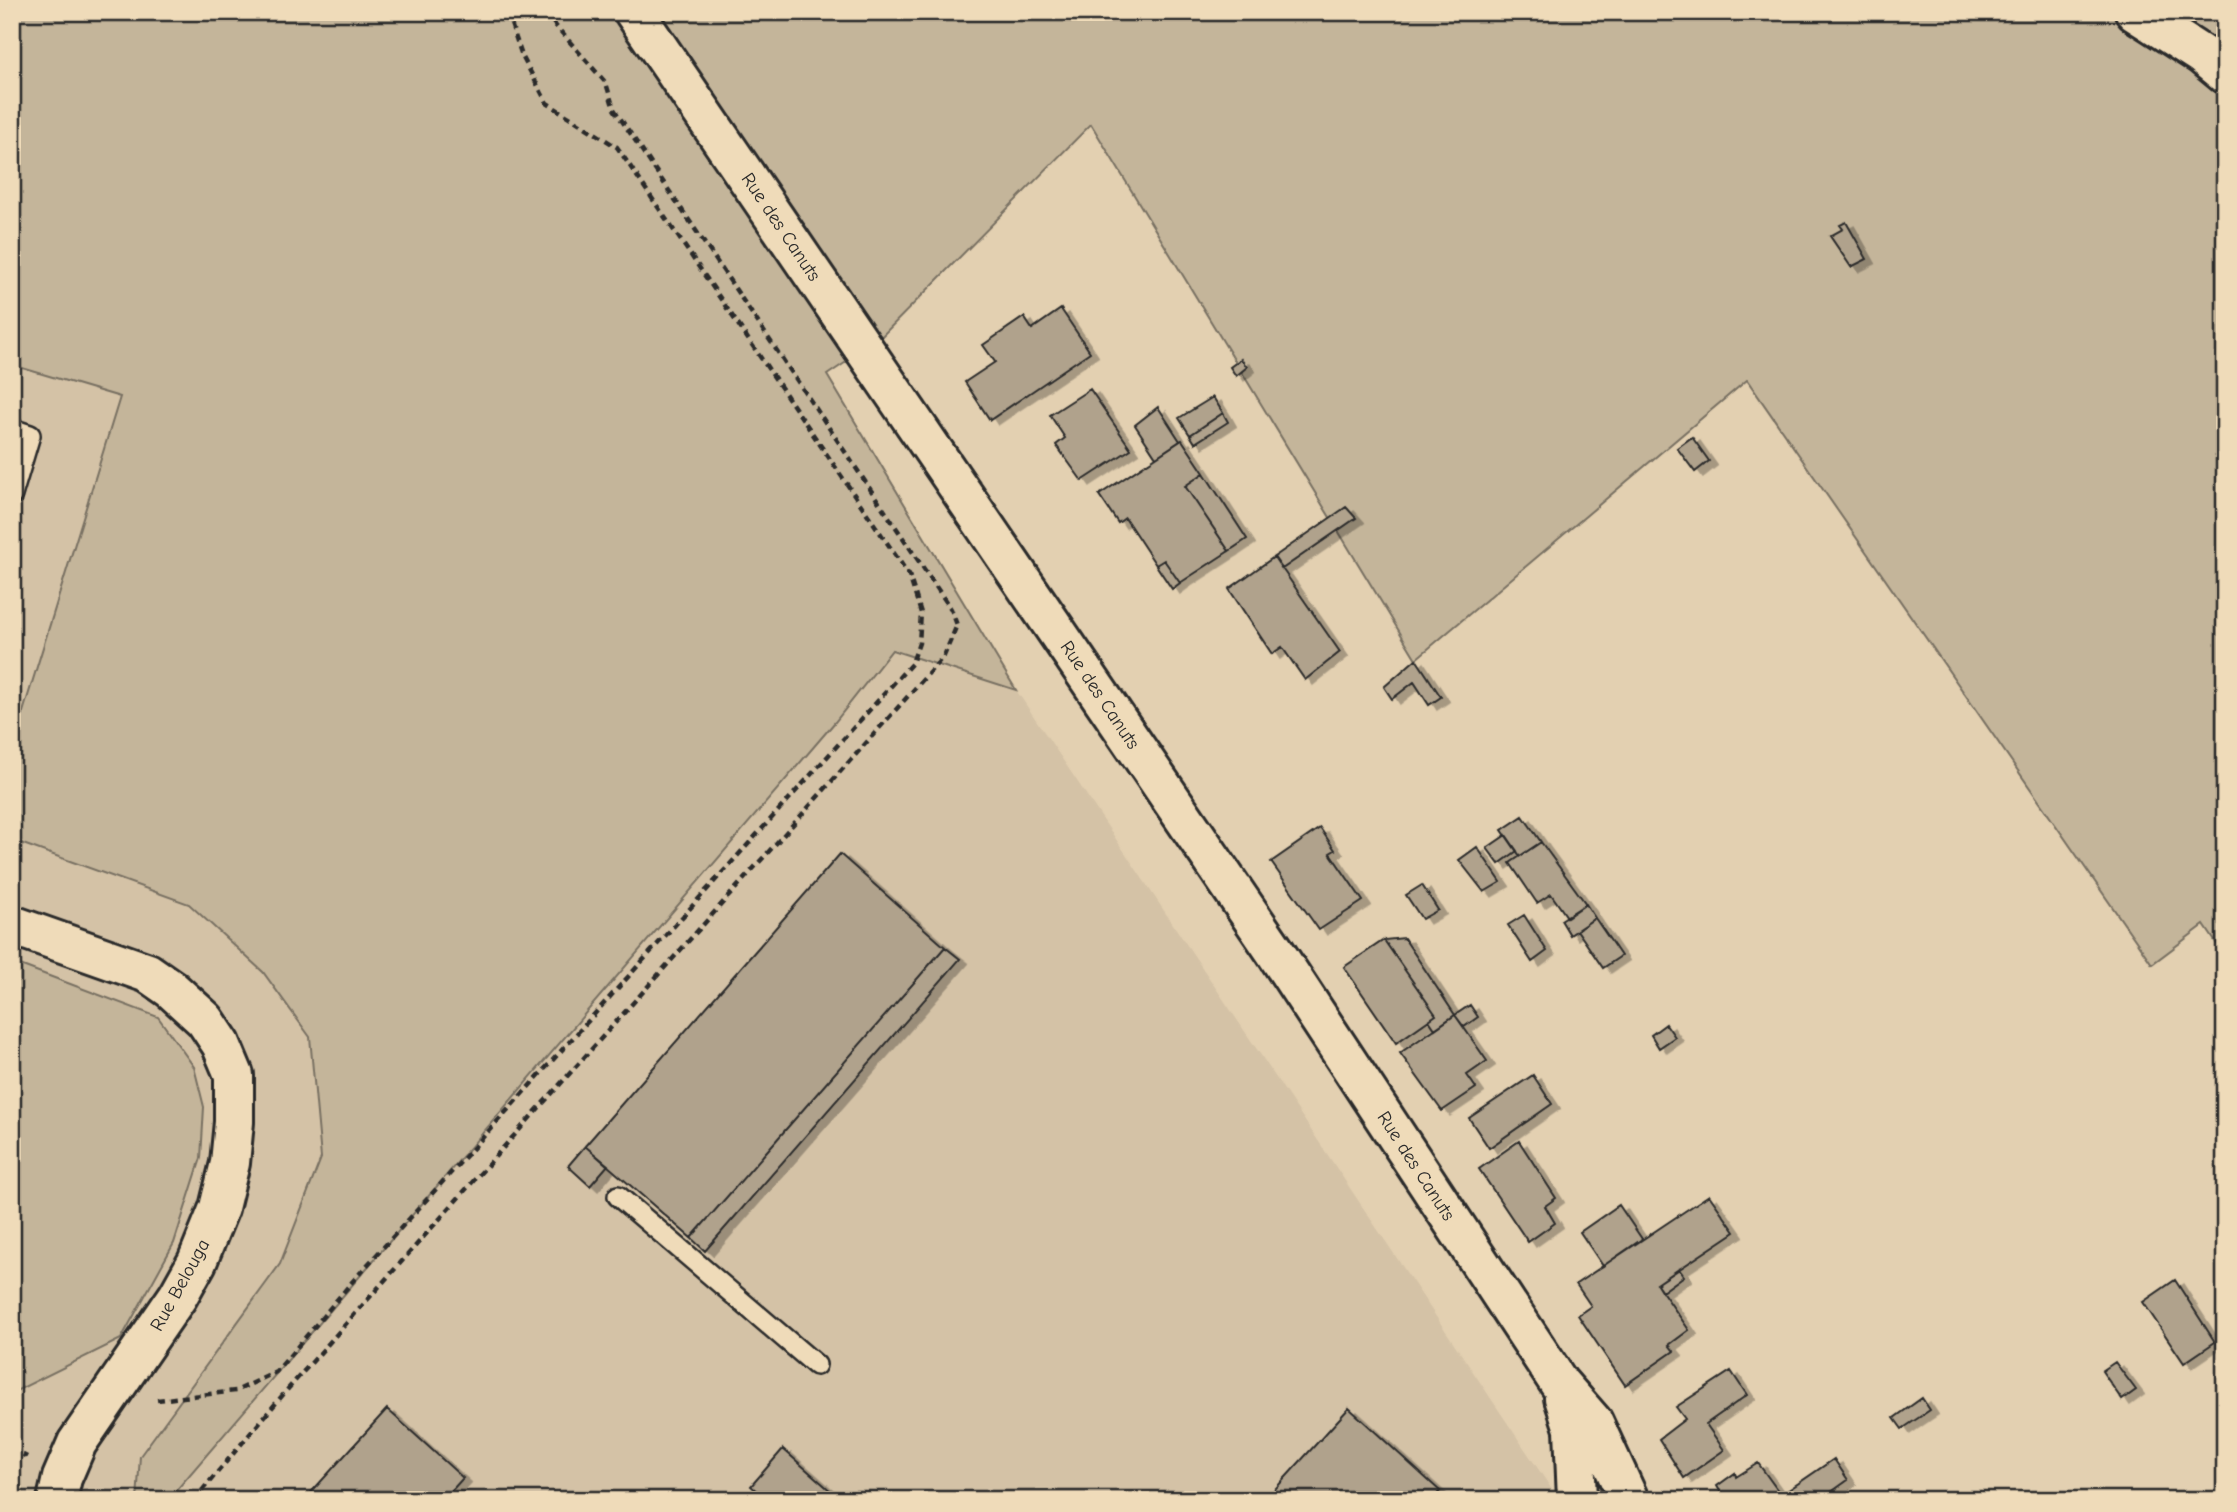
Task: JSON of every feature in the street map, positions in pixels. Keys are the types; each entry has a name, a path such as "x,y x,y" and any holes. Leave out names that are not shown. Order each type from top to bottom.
{"main road":[{"name":"Rue des Canuts","path":"634,12 1266,939 1559,1382 1593,1422 1629,1500"},
{"path":"2135,12 2202,55 2225,74"},
{"name":"Rue Belouga","path":"12,925 148,973 171,989 205,1020 221,1044 234,1075 234,1122 230,1163 219,1208 197,1262 178,1296 77,1443 62,1478 57,1500"},
{"name":"Rue des Canuts","path":"1559,1382 1574,1429 1577,1500"}],"lane":[{"path":"12,429 30,435 12,495"},
{"path":"618,1196 816,1365"}],"path":[{"path":"103,1405 236,1391 276,1372 352,1282 912,663 919,643 921,613 909,575 617,147 547,103 522,56 507,12"},
{"path":"194,1500 467,1188 944,656 957,625 951,609 614,109 606,82 546,12"}],"shaded area":[{"path":"12,12 2225,12 2225,956 2204,925 2152,964 1747,380 1416,659 1091,124 876,342 827,375 1016,690 892,650 835,722 168,1500 137,1500 140,1456 280,1264 321,1158 310,1037 263,972 189,904 12,840 12,748 120,397 12,365"},
{"path":"12,365 120,397 1016,690 1559,1500 12,1500"},
{"path":"12,962 158,1017 194,1067 204,1107 201,1158 174,1243 121,1339 12,1393"}],"building":[{"path":"1846,222 1867,259 1851,267 1830,236 1843,229 1840,225"},
{"path":"1061,309 1090,352 990,420 965,382 995,362 983,345 1024,317 1032,329"},
{"path":"1241,359 1247,367 1236,376 1230,367"},
{"path":"1090,389 1131,449 1082,481 1056,445 1065,438 1050,415"},
{"path":"1213,397 1223,413 1190,435 1179,418"},
{"path":"1158,407 1180,441 1156,457 1135,425"},
{"path":"1223,413 1228,422 1195,443 1190,435"},
{"path":"1692,437 1709,461 1695,472 1677,448"},
{"path":"1182,440 1204,473 1185,486 1229,551 1180,583 1164,560 1156,565 1125,518 1118,523 1099,495"},
{"path":"1204,473 1247,539 1229,551 1185,486"},
{"path":"1346,507 1356,518 1282,569 1274,557"},
{"path":"1274,557 1340,652 1305,680 1282,647 1272,654 1229,589"},
{"path":"1164,560 1180,583 1172,589 1156,565"},
{"path":"1416,659 1441,697 1429,705 1414,682 1392,699 1384,687"},
{"path":"1523,816 1541,842 1520,856 1502,830"},
{"path":"1320,828 1335,850 1330,853 1363,901 1319,930 1271,862"},
{"path":"1506,835 1517,851 1499,864 1487,848"},
{"path":"1541,842 1586,904 1567,917 1551,894 1537,903 1510,863"},
{"path":"1477,847 1501,882 1484,892 1459,860"},
{"path":"840,854 945,947 691,1238 585,1146"},
{"path":"1422,885 1438,910 1422,919 1406,895"},
{"path":"1586,904 1595,918 1570,935 1561,920"},
{"path":"1524,915 1547,951 1532,962 1508,925"},
{"path":"1595,918 1621,956 1603,968 1577,930"},
{"path":"1404,938 1455,1015 1435,1029 1429,1020 1436,1015 1384,940"},
{"path":"1384,940 1436,1015 1396,1043 1344,967"},
{"path":"945,947 960,959 705,1251 691,1238"},
{"path":"1470,1005 1478,1017 1464,1027 1455,1015"},
{"path":"1455,1015 1487,1061 1467,1075 1476,1088 1442,1111 1400,1053"},
{"path":"1666,1024 1675,1037 1659,1048 1651,1035"},
{"path":"1533,1075 1552,1104 1489,1148 1469,1118"},
{"path":"1519,1141 1556,1198 1545,1206 1555,1223 1528,1242 1479,1169"},
{"path":"585,1146 608,1165 590,1186 568,1166"},
{"path":"1709,1195 1735,1232 1657,1284 1689,1330 1669,1345 1674,1351 1625,1385 1578,1315 1591,1306 1576,1284"},
{"path":"1619,1205 1642,1239 1603,1266 1580,1232"},
{"path":"1679,1269 1684,1276 1662,1292 1657,1284"},
{"path":"2175,1280 2215,1342 2184,1363 2143,1302"},
{"path":"2115,1362 2136,1390 2122,1400 2102,1371"},
{"path":"1731,1371 1747,1395 1706,1424 1724,1450 1684,1478 1659,1439 1685,1419 1676,1407"},
{"path":"1922,1398 1930,1410 1902,1429 1894,1418"},
{"path":"1349,1408 1440,1491 1432,1500 1265,1500"},
{"path":"387,1409 463,1478 443,1500 304,1500"},
{"path":"783,1449 841,1500 767,1500 751,1486"},
{"path":"1834,1459 1848,1480 1820,1500 1774,1500"},
{"path":"1758,1463 1781,1495 1774,1500 1725,1500 1717,1486 1735,1473 1736,1477"}]}
